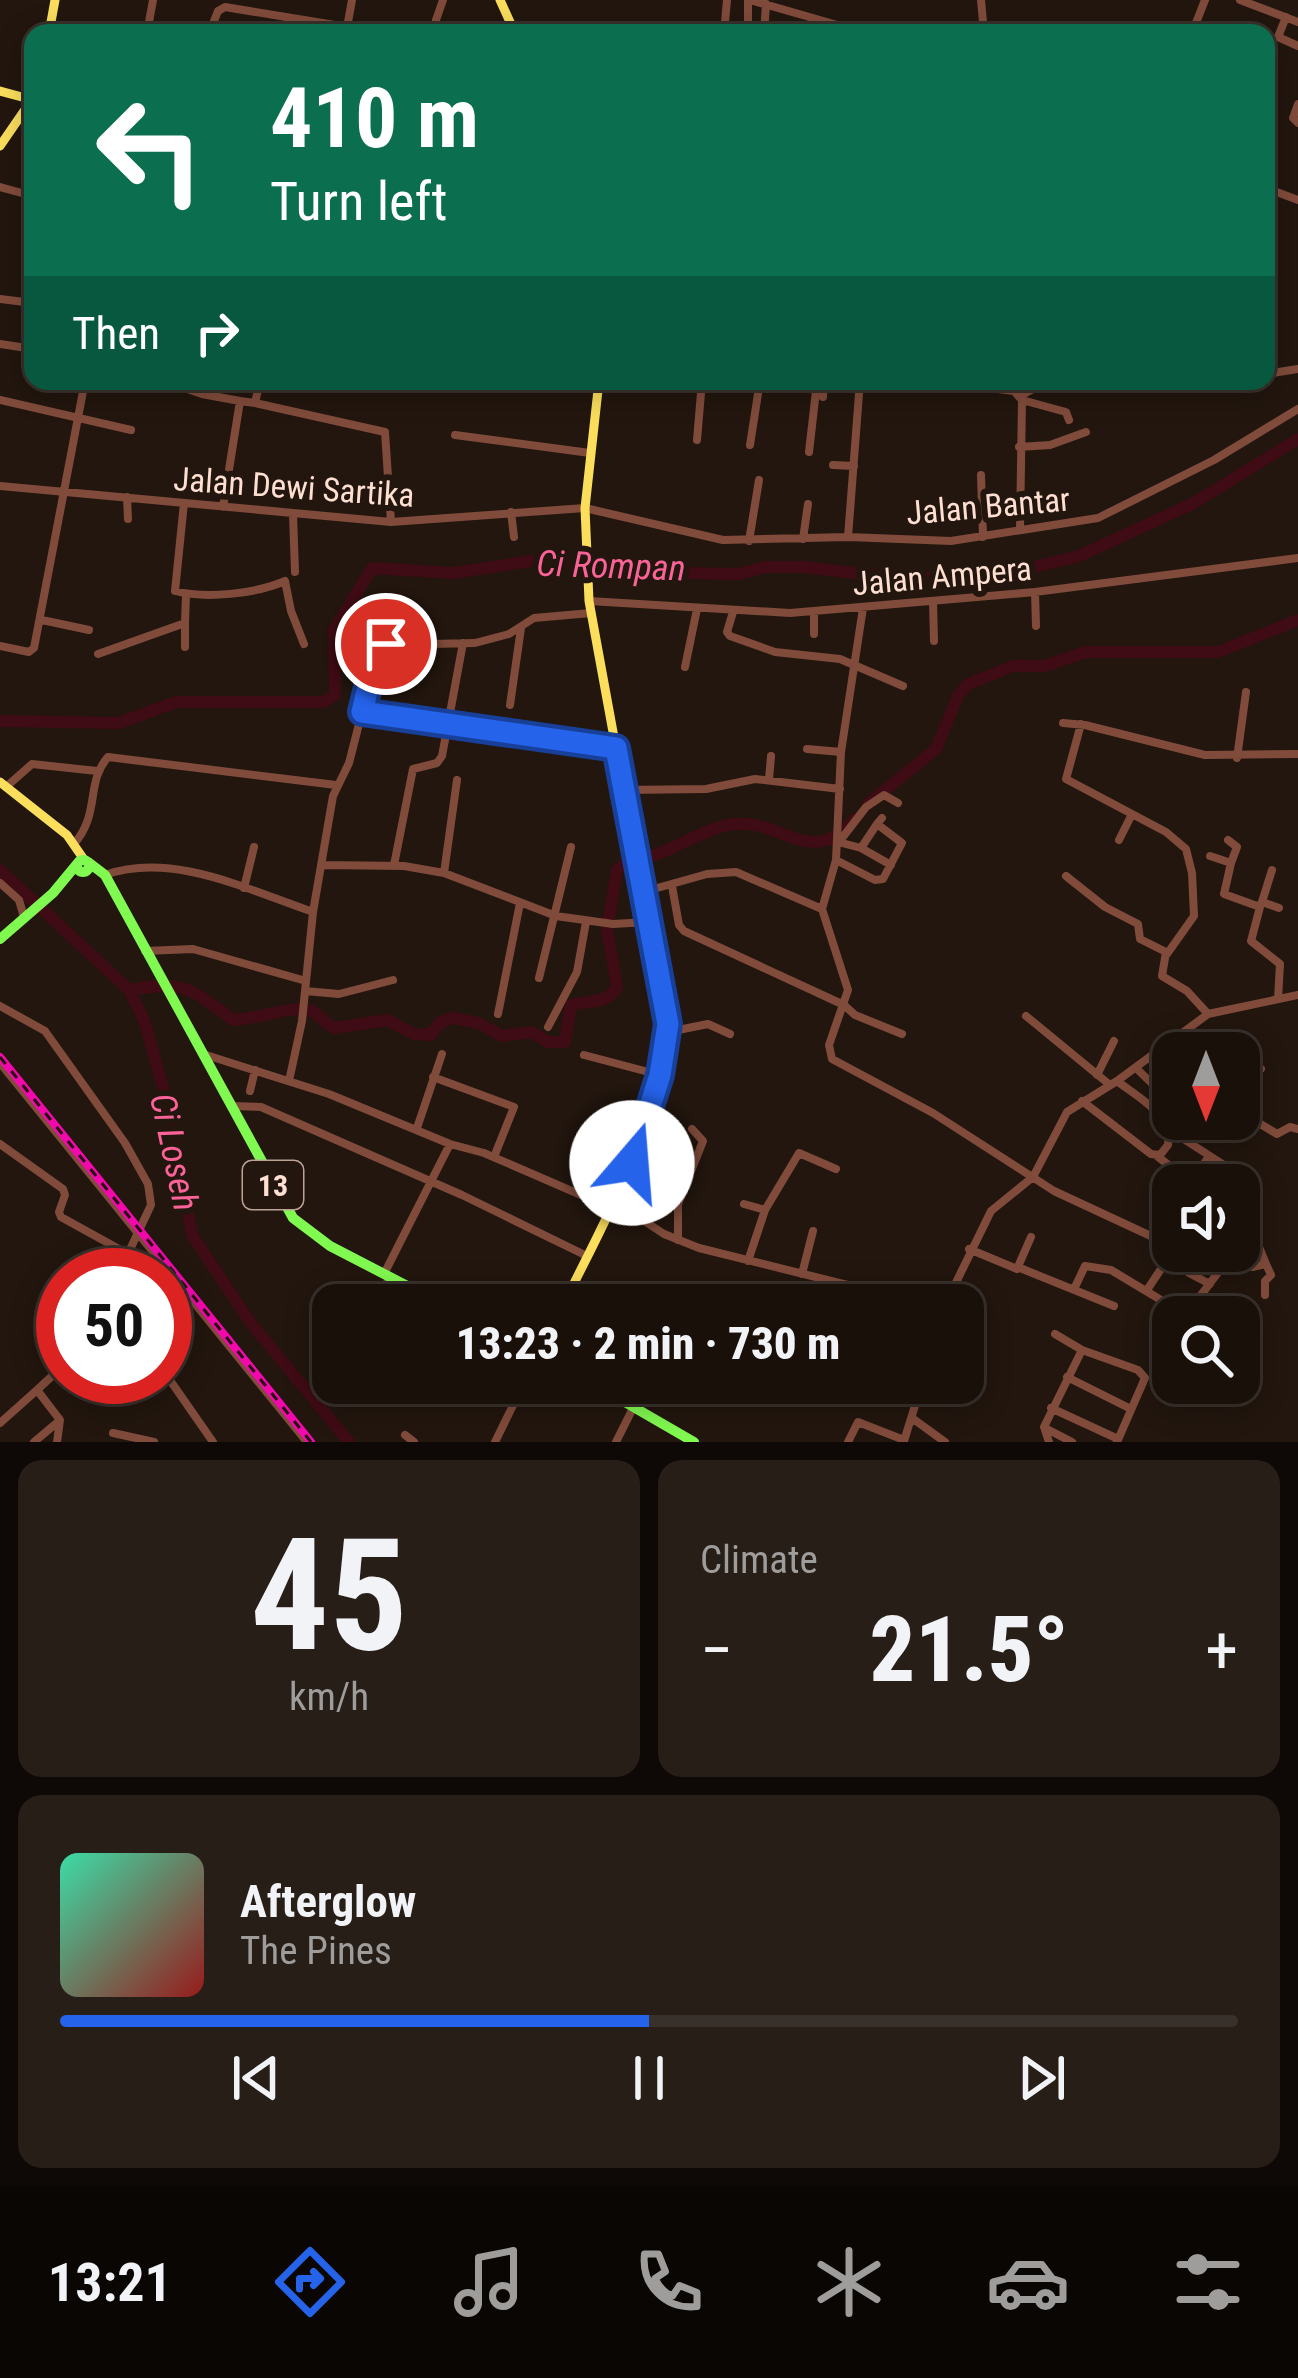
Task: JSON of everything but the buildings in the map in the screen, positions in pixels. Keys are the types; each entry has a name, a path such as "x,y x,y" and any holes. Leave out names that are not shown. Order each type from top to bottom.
{"highway":[{"path":"0,939 83,866 105,875"},
{"name":"13","path":"105,875 278,1194 300,1226 404,1284"},
{"path":"634,1406 694,1442"}],"main road":[{"path":"0,146 24,113"},
{"path":"18,123 24,120"},
{"path":"573,1284 632,1163 660,1075 668,1032 590,607 585,508 598,390"},
{"path":"3,785 70,840 83,866"}],"street":[{"path":"436,20 443,0"},
{"path":"749,0 830,24"},
{"path":"1240,0 1298,22"},
{"path":"765,24 766,4"},
{"path":"213,24 219,9 225,8 313,24"},
{"path":"1286,17 1278,37 1298,46"},
{"path":"1298,104 1292,118 1298,123"},
{"path":"0,646 32,651 42,620 84,390"},
{"path":"190,390 385,432 391,522"},
{"path":"255,403 258,390"},
{"path":"697,440 701,390"},
{"path":"750,445 759,390"},
{"path":"809,452 819,390"},
{"path":"821,390 823,398"},
{"path":"848,537 859,390"},
{"path":"1011,390 1021,398 1066,412 1069,420"},
{"path":"1021,398 1032,390"},
{"path":"1020,530 1021,398"},
{"path":"0,400 131,430"},
{"path":"223,507 240,400"},
{"name":"Jalan Bantar","path":"585,508 703,537 749,541 983,537 1083,523 1112,512 1214,460 1298,409"},
{"path":"1019,447 1049,445 1086,432"},
{"path":"455,435 590,453"},
{"path":"833,465 854,466"},
{"path":"981,475 983,537"},
{"path":"749,541 759,480"},
{"name":"Jalan Dewi Sartika","path":"0,486 391,522 585,508"},
{"path":"127,497 128,519"},
{"path":"184,503 174,590 185,594 262,589 285,581 304,644"},
{"path":"803,539 808,504"},
{"path":"512,512 514,537"},
{"path":"293,514 295,572"},
{"name":"Jalan Ampera","path":"362,712 382,646 463,643 504,635 534,618 590,607 734,612 863,608 1035,592 1298,558"},
{"path":"1035,592 1036,626"},
{"path":"185,594 185,647"},
{"path":"933,602 934,640"},
{"path":"863,608 841,752 836,860 822,909 847,986 830,1045 835,1063 933,1113 1054,1191 1152,1235"},
{"path":"685,668 697,609"},
{"path":"814,611 814,634"},
{"path":"734,612 727,632 730,636 775,652 825,656 903,686"},
{"path":"42,620 89,630"},
{"path":"98,654 185,623"},
{"path":"510,705 522,626"},
{"path":"394,865 413,770 440,760 463,643"},
{"path":"1237,758 1246,692"},
{"path":"289,1081 336,785 349,764 362,712 616,748"},
{"path":"1063,723 1168,749 1237,758 1298,754"},
{"path":"1081,724 1066,779 1179,842 1189,861 1194,916 1167,954 1162,976 1186,991 1208,1014"},
{"path":"807,748 841,752"},
{"path":"769,780 771,756"},
{"path":"70,840 91,820 97,771 110,757 336,785"},
{"path":"3,785 32,764 97,771"},
{"path":"444,873 457,780"},
{"path":"623,790 706,789 769,780 840,789"},
{"path":"837,837 884,795 898,803"},
{"path":"1119,840 1131,816"},
{"path":"836,860 875,880 884,879 902,841 880,821 861,848"},
{"path":"837,837 891,865"},
{"path":"1228,840 1237,847 1224,894 1280,908"},
{"path":"244,888 254,847"},
{"path":"538,978 571,847"},
{"path":"1210,856 1231,863"},
{"path":"323,865 394,865 444,873 556,916 608,924 648,922"},
{"path":"105,875 154,866 244,888 313,912"},
{"path":"1272,870 1250,940 1281,966 1278,998"},
{"path":"643,892 706,874 736,872 822,909"},
{"path":"1066,876 1105,907 1138,924 1140,939 1167,954"},
{"path":"0,883 21,903 26,916"},
{"path":"672,886 684,931 902,1034"},
{"path":"498,1014 520,903"},
{"path":"548,1027 577,972 586,922"},
{"path":"145,951 193,949 335,994 393,980"},
{"path":"1183,1032 1208,1014 1298,995"},
{"path":"0,1006 45,1031 125,1143 150,1192 151,1205 131,1248"},
{"path":"1026,1016 1096,1075 1152,1109"},
{"path":"668,1032 708,1024 730,1034"},
{"path":"1096,1075 1114,1041"},
{"path":"202,1054 494,1157 613,1205 678,1240 843,1284"},
{"path":"416,1128 442,1054"},
{"path":"584,1055 660,1075"},
{"path":"954,1284 991,1211 1033,1177 1067,1112 1152,1056"},
{"path":"0,1063 307,1442"},
{"path":"1136,1068 1152,1085"},
{"path":"250,1091 255,1070"},
{"path":"434,1077 514,1108 494,1157"},
{"path":"1082,1100 1169,1164"},
{"path":"230,1106 261,1107 587,1256"},
{"path":"1260,1124 1277,1134 1290,1127 1298,1130"},
{"path":"678,1240 678,1204 703,1141 692,1129"},
{"path":"1156,1155 1168,1140"},
{"path":"1186,1140 1221,1164"},
{"path":"0,1144 62,1189 65,1195 58,1212 62,1217 117,1248"},
{"path":"383,1284 450,1144"},
{"path":"748,1261 765,1210 800,1152 836,1169"},
{"path":"1204,1164 1208,1156"},
{"path":"744,1204 765,1210"},
{"path":"802,1274 813,1231"},
{"path":"1020,1268 1031,1237"},
{"path":"969,1249 1114,1306"},
{"path":"1260,1251 1271,1275 1265,1281 1265,1295"},
{"path":"1260,1265 1266,1264"},
{"path":"1075,1287 1086,1266 1112,1270 1182,1316 1218,1272"},
{"path":"1147,1290 1160,1272"},
{"path":"1190,1272 1210,1284"},
{"path":"1051,1408 1117,1440 1144,1382 1142,1374 1054,1334"},
{"path":"1048,1442 1044,1427 1051,1408 1082,1350"},
{"path":"1067,1377 1132,1409"},
{"path":"0,1423 36,1391"},
{"path":"48,1404 60,1420 57,1442"},
{"path":"187,1404 213,1442"},
{"path":"495,1442 514,1404"},
{"path":"848,1442 858,1422 904,1441 916,1404"},
{"path":"616,1442 634,1406"},
{"path":"912,1417 945,1442"},
{"path":"34,1442 60,1420"},
{"path":"1044,1427 1072,1442"},
{"path":"113,1433 154,1442"},
{"path":"405,1435 414,1442"}],"waterway":[{"name":"Ci Rompan","path":"0,721 119,723 176,702 324,702 335,695 334,630 372,568 453,573 544,559 632,572 739,574 765,567 804,567 949,578 1018,571 1079,556 1194,503 1298,439"},
{"path":"868,804 936,749 958,696 968,684 1013,666 1045,666 1086,652 1218,652 1298,620"},
{"path":"646,858 734,824 751,824 810,842 839,834 855,819"},
{"path":"129,990 186,989 233,1020 303,1009 334,1028 387,1020 414,1034 430,1035 441,1022 453,1018 478,1023 502,1036 531,1032 548,1042 565,1042 571,1005 602,999 617,987 607,929 617,870 629,861"},
{"name":"Ci Loseh","path":"0,870 129,990 144,1020 170,1112 192,1235 250,1322 349,1442"}],"railway":[{"path":"0,1057 311,1442"}],"route":[{"path":"386,644 376,654 362,712 616,748 668,1024 660,1075 632,1163"}]}
